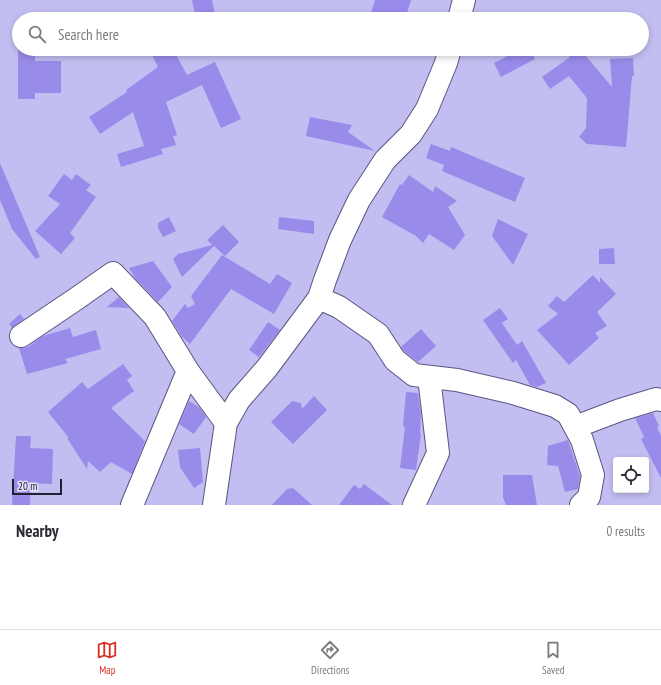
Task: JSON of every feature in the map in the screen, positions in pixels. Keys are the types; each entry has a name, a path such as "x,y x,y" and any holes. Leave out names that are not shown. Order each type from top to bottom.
{"street":[{"path":"461,12 464,0"},
{"path":"214,505 226,423 239,400 268,368 319,298 340,240 359,200 385,160 411,134 427,109 448,56"},
{"path":"21,336 113,273 155,317 188,371 226,423"},
{"path":"319,298 339,307 378,334 395,360 414,375 464,382 513,394 555,406 568,414 582,440 593,475 589,497 581,505"},
{"path":"132,505 188,371"},
{"path":"414,505 438,453 429,377"},
{"path":"576,427 620,410 656,399 661,400"}],"building":[{"path":"192,0 212,0 215,12 195,12"},
{"path":"375,0 411,0 407,12 371,12"},
{"path":"18,56 35,56 35,61 61,61 61,93 35,93 35,99 18,99"},
{"path":"152,56 177,56 187,75 215,62 241,119 221,128 202,85 166,102 177,135 173,136 176,145 161,149 163,154 121,167 117,154 144,146 133,112 100,134 89,117 127,92 126,90 158,67"},
{"path":"508,56 534,56 535,59 501,77 494,63"},
{"path":"569,56 586,56 612,87 610,59 633,58 634,76 632,76 626,147 587,144 579,137 586,128 587,98 569,76 550,89 542,77 570,57"},
{"path":"310,117 352,125 348,132 375,151 306,136"},
{"path":"431,144 450,151 451,147 525,178 515,202 442,171 444,165 426,158"},
{"path":"0,163 40,257 36,259 12,229 0,200"},
{"path":"64,174 72,180 76,174 91,185 86,190 96,197 70,233 75,238 61,254 35,231 60,204 48,196"},
{"path":"409,175 433,192 435,186 457,201 448,207 465,235 454,250 429,234 423,243 416,236 382,217 400,184 402,185"},
{"path":"169,217 176,231 163,237 158,228 158,223"},
{"path":"279,217 314,221 314,234 278,229"},
{"path":"498,219 528,234 513,265 492,236"},
{"path":"223,225 239,242 225,256 214,246 182,277 173,259 178,254 212,245 207,240"},
{"path":"614,248 615,264 599,264 599,249"},
{"path":"222,255 270,284 277,274 292,283 274,314 231,289 190,344 182,337 172,321 185,304 188,308 195,304 191,296"},
{"path":"153,261 172,287 158,302 135,278 129,268"},
{"path":"593,275 600,283 600,277 616,294 597,312 607,326 595,333 599,338 569,365 537,330 558,314 548,306 557,296 564,302"},
{"path":"119,297 129,308 107,307"},
{"path":"500,308 508,319 502,323 517,345 522,341 546,383 537,387 530,385 516,360 513,363 483,320"},
{"path":"20,314 24,319 12,328 9,324"},
{"path":"268,322 280,330 259,357 249,350"},
{"path":"70,328 73,337 96,330 101,349 65,359 68,363 27,374 19,348 28,347 43,336"},
{"path":"421,329 436,346 418,362 401,347"},
{"path":"123,364 132,376 127,380 134,391 111,408 145,441 132,474 111,462 100,472 88,461 87,469 67,438 69,438 48,412 82,382 88,389"},
{"path":"406,392 418,393 421,414 421,434 416,470 400,468 405,427 403,426"},
{"path":"314,396 327,410 293,444 271,422 292,401 301,403 302,409"},
{"path":"189,401 200,408 206,417 194,434 179,424"},
{"path":"653,413 659,426 657,427 661,436 661,478 641,439 644,437 635,418"},
{"path":"16,436 31,436 30,448 53,449 52,484 31,483 30,505 12,505"},
{"path":"568,440 580,476 578,489 565,492 558,466 547,465 548,446"},
{"path":"200,448 203,482 194,488 180,467 178,450"},
{"path":"503,475 532,475 537,505 506,505 503,497"},
{"path":"364,484 392,505 339,505 354,485 360,489"},
{"path":"293,488 312,505 272,505 287,489"}]}
